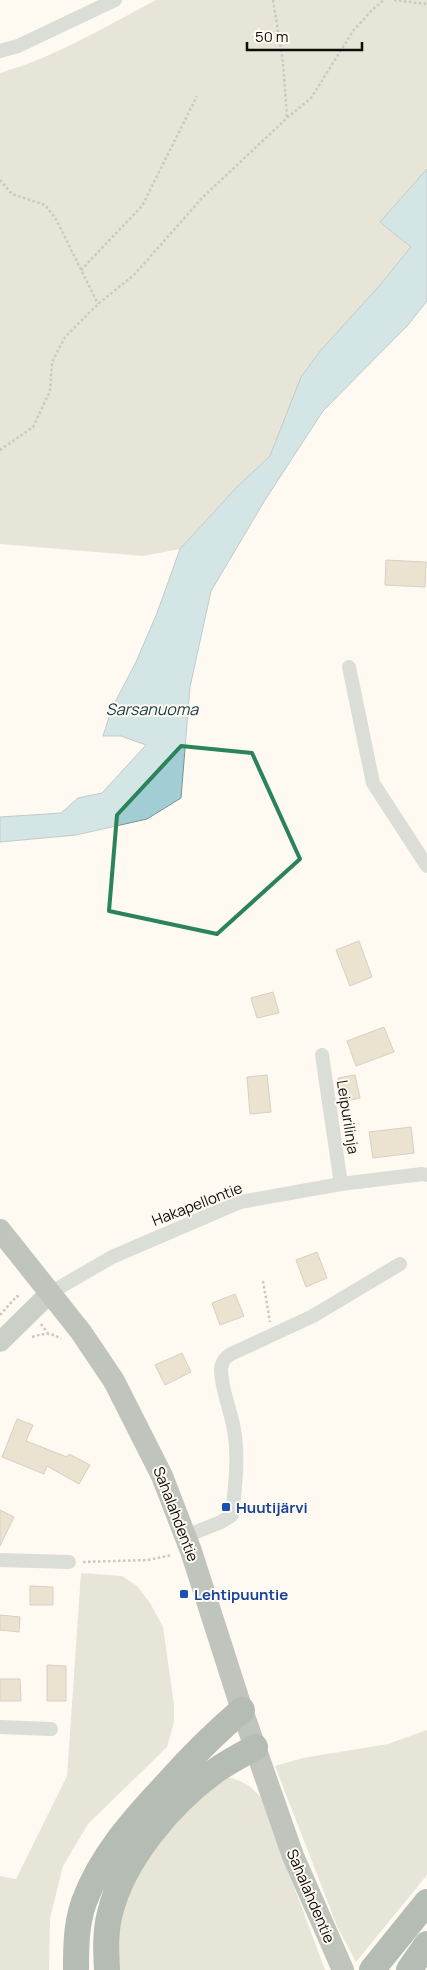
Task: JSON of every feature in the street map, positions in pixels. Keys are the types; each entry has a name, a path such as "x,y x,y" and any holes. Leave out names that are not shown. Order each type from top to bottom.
{"highway":[{"path":"76,1970 77,1936 83,1904 104,1860 135,1818 214,1733 242,1710"},
{"path":"107,1970 106,1950 110,1912 124,1875 139,1851 171,1810 192,1790 216,1770 255,1747"},
{"path":"372,1970 427,1902"},
{"path":"409,1970 427,1944"}],"main road":[{"name":"Sahalahdentie","path":"0,1230 81,1332 114,1381 162,1476 188,1544 242,1710 293,1856 343,1970"}],"street":[{"path":"0,51 18,46 115,0"},
{"path":"348,667 373,783 427,866"},
{"name":"Leipurilinja","path":"322,1055 342,1184"},
{"name":"Hakapellontie","path":"50,1293 112,1257 240,1202 342,1184 422,1174 427,1175"},
{"path":"188,1544 232,1515 236,1471 235,1432 222,1382 224,1359 313,1316 400,1264"},
{"path":"0,1342 50,1293"},
{"path":"0,1560 69,1562"},
{"path":"0,1727 51,1729"}],"path":[{"path":"273,0 282,62 287,118"},
{"path":"0,450 33,427 50,391 52,362 65,337 98,304 134,275 203,197 311,98 353,31 384,0"},
{"path":"394,0 427,4"},
{"path":"82,270 142,206 197,96"},
{"path":"0,180 12,194 45,205 56,219 98,304"},
{"path":"263,1281 273,1335"},
{"path":"28,1338 53,1333 64,1341 81,1332"},
{"path":"69,1562 148,1560 188,1544"}],"highlighted area":[{"path":"181,746 252,753 300,859 217,934 109,911 117,815"}],"green space":[{"path":"156,0 427,0 427,169 380,222 411,247 381,284 321,350 288,410 270,456 237,487 180,549 143,556 0,544 0,73 60,50"},
{"path":"81,1573 122,1576 137,1586 150,1603 163,1627 174,1705 174,1722 167,1747 88,1824 63,1866 50,1918 49,1970 0,1970 0,1876 16,1879 67,1776"},
{"path":"427,1730 427,1875 356,1962 337,1926 275,1766 303,1758 388,1744"},
{"path":"226,1777 245,1784 261,1798 325,1970 115,1970 114,1965 127,1886 163,1830"}],"water":[{"name":"Sarsanuoma","path":"427,169 427,301 408,325 323,411 265,500 211,591 190,687 181,798 147,819 76,835 0,842 0,817 61,813 78,798 102,793 146,745 121,736 103,736 112,708 136,662 157,613 180,549 237,487 270,456 301,377 321,350 381,284 411,247 380,222"}],"building":[{"path":"386,560 426,562 425,587 385,585"},
{"path":"359,941 372,977 350,986 336,950"},
{"path":"273,992 279,1013 257,1018 251,998"},
{"path":"384,1027 394,1052 356,1066 347,1041"},
{"path":"267,1075 271,1112 250,1114 247,1077"},
{"path":"355,1075 360,1098 343,1102 338,1078"},
{"path":"411,1127 414,1153 373,1158 369,1132"},
{"path":"317,1252 327,1278 306,1287 296,1260"},
{"path":"235,1294 244,1316 220,1325 212,1303"},
{"path":"182,1353 191,1372 165,1385 155,1365"},
{"path":"17,1419 33,1425 26,1441 67,1457 69,1454 90,1465 79,1484 47,1466 44,1474 2,1457"},
{"path":"0,1510 14,1517 0,1546"},
{"path":"30,1586 53,1587 53,1605 30,1605"},
{"path":"0,1615 20,1617 19,1632 0,1630"},
{"path":"47,1665 66,1666 66,1701 47,1701"},
{"path":"0,1679 20,1679 21,1701 0,1701"}],"place":[{"name":"Huutijärvi","path":"226,1507"},
{"name":"Lehtipuuntie","path":"184,1594"}]}
